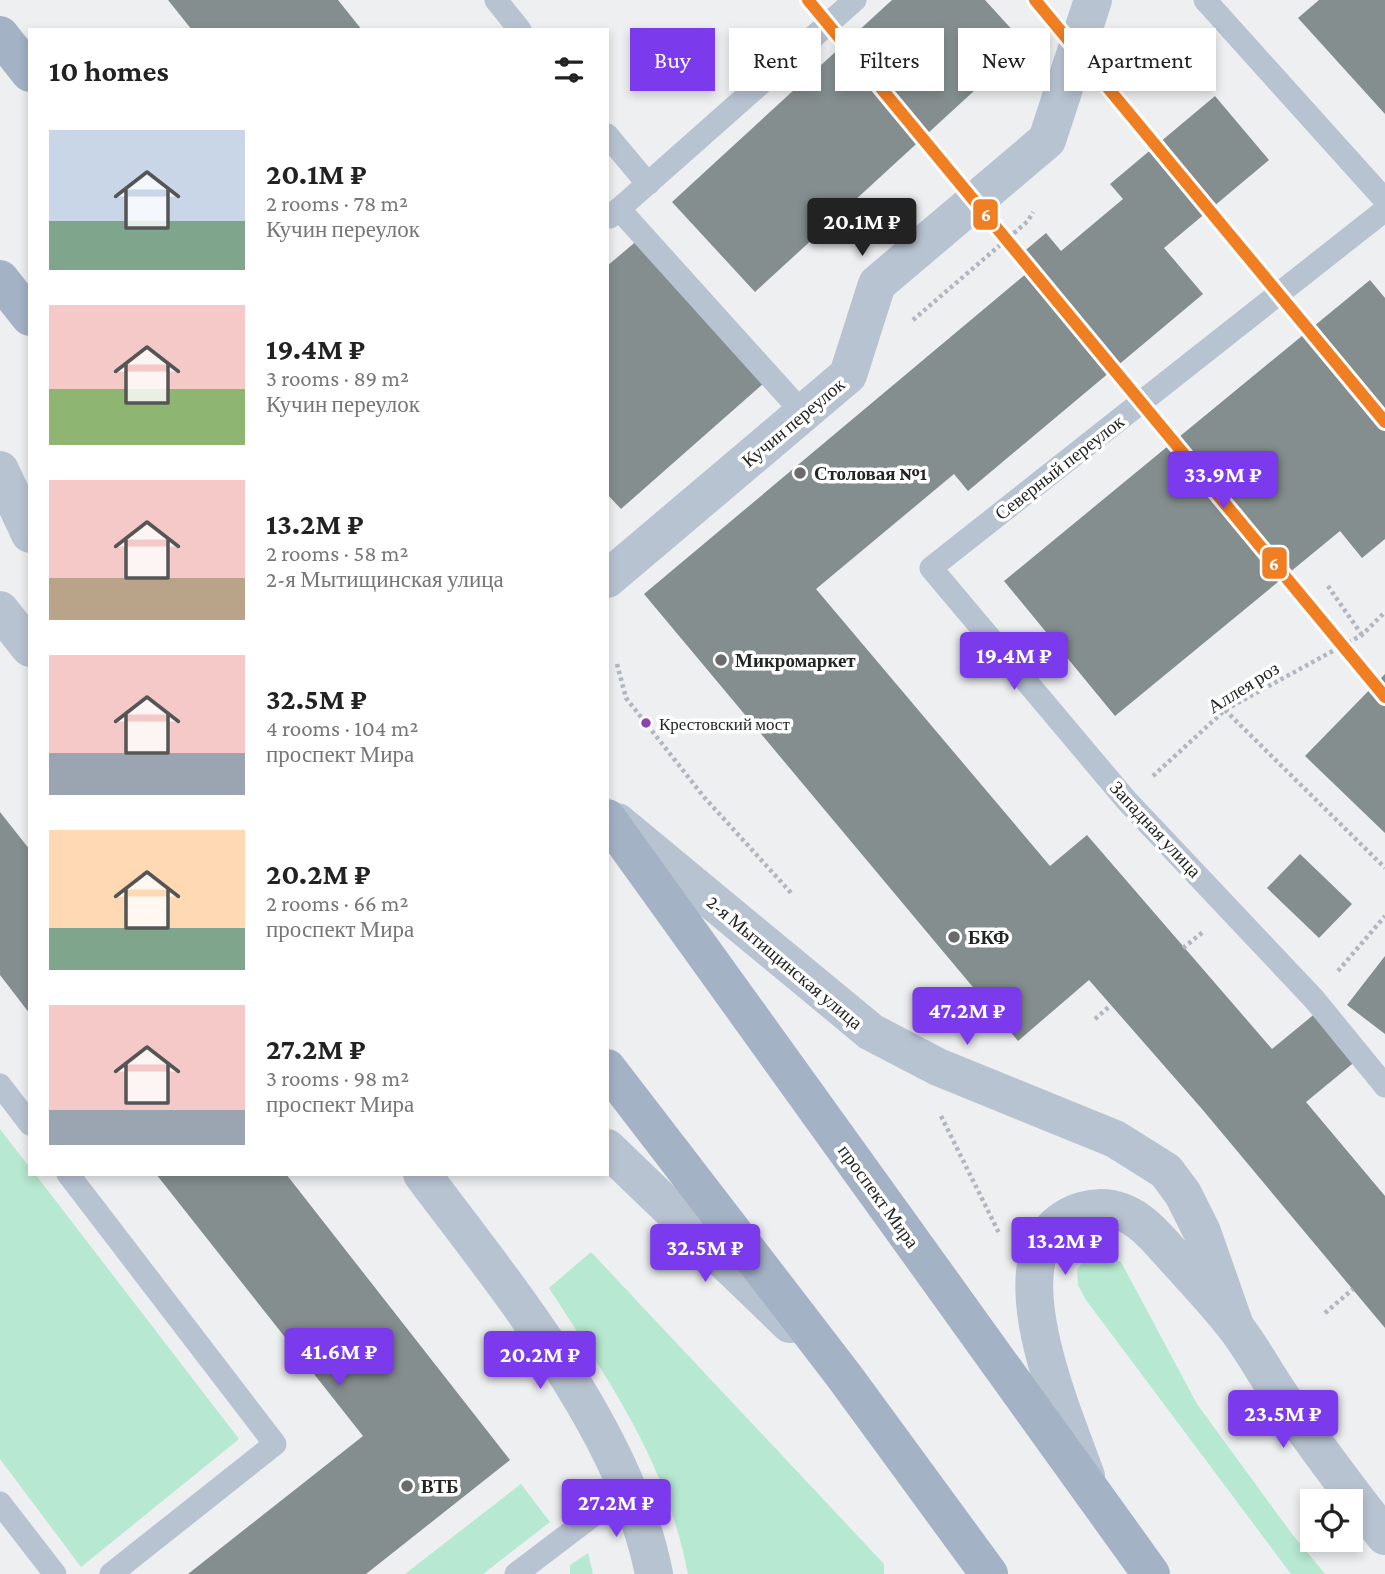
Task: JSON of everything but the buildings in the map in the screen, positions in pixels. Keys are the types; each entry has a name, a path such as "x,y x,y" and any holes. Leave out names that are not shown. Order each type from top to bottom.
{"main road":[{"path":"0,35 28,70"},
{"path":"0,279 28,314"},
{"name":"проспект Мира","path":"609,819 1151,1574"},
{"path":"609,1072 844,1376 989,1574"}],"street":[{"name":"Кучин переулок","path":"609,577 848,375 877,284 1046,139 1093,0"},
{"path":"0,456 28,492"},
{"path":"0,470 28,530"},
{"name":"2-я Мытищинская улица","path":"609,818 871,1032 938,1067 1115,1139 1141,1152 1166,1171 1183,1194 1202,1233 1235,1326"},
{"path":"609,1150 844,1376"},
{"path":"423,1176 532,1321 596,1426 640,1514 654,1574"},
{"name":"2-я Мытищинская улица","path":"1093,1495 1052,1381 1034,1282 1039,1252 1049,1234 1066,1216 1095,1208 1122,1212 1145,1227 1235,1326 1280,1395 1385,1536"}],"lane":[{"path":"496,0 518,28"},
{"path":"803,413 613,214 855,0"},
{"path":"1205,0 1385,200"},
{"path":"609,137 648,184"},
{"name":"Северный переулок","path":"931,568 1385,210"},
{"name":"Западная улица","path":"931,568 1127,801 1314,999 1385,1086"},
{"path":"0,1085 28,1121"},
{"path":"70,1176 275,1444 111,1574"},
{"path":"516,1574 629,1488"},
{"path":"0,1503 55,1574"}],"path":[{"path":"1328,586 1362,635"},
{"name":"Аллея роз","path":"1127,801 1225,710 1362,635 1385,612"},
{"path":"617,664 626,698 704,797 793,895"},
{"path":"1225,710 1385,868"},
{"path":"1314,999 1385,916"},
{"path":"1095,1019 1111,1005"},
{"path":"940,1115 1002,1237"},
{"path":"1325,1313 1353,1289"}],"green space":[{"path":"0,1129 28,1165 28,1176 37,1176 239,1439 81,1567 0,1459"},
{"path":"1100,1250 1121,1262 1197,1404 1300,1544 1300,1552 1307,1552 1325,1574 1291,1574 1086,1300 1078,1285 1077,1270 1088,1254"},
{"path":"591,1252 884,1564 884,1574 688,1574 678,1532 650,1458 614,1391 549,1288"},
{"path":"521,1484 550,1522 483,1574 405,1574"},
{"path":"588,1553 593,1574 570,1574 570,1565"}],"transit line":[{"name":"6","path":"808,0 1385,697"},
{"name":"6","path":"1035,0 1385,422"}],"place":[{"name":"Столовая №1","path":"800,473"},
{"name":"Микромаркет","path":"721,660"},
{"name":"Крестовский мост","path":"646,723"},
{"name":"БКФ","path":"954,937"},
{"name":"ВТБ","path":"407,1486"}]}
